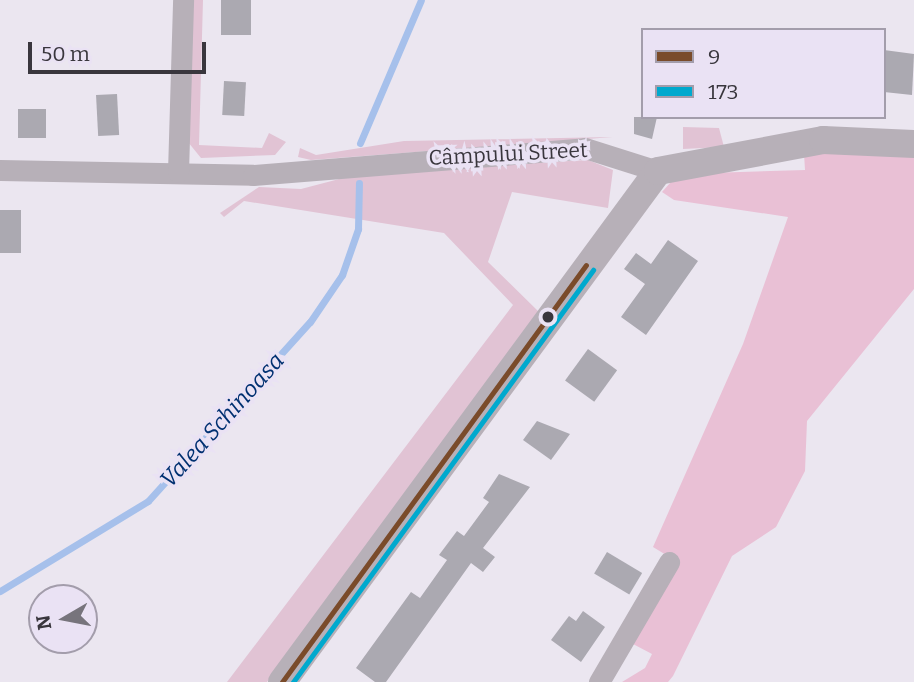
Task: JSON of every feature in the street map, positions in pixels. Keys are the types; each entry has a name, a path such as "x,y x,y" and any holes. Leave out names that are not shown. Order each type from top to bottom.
{"street":[{"path":"178,172 183,0"},
{"name":"Câmpului Street","path":"0,170 253,175 584,148 658,171 824,140 914,144"},
{"path":"282,682 658,171"},
{"path":"599,682 669,562"}],"shaded area":[{"path":"193,0 203,0 199,145 262,148 269,133 286,142 275,155 201,158 188,142"},
{"path":"683,127 719,128 724,147 683,149"},
{"path":"613,137 311,160 298,157 300,148 316,155 404,141"},
{"path":"877,148 914,158 914,289 807,421 805,471 776,527 732,556 673,676 668,682 622,682 645,668 652,654 633,644 676,561 653,547 743,344 788,217 674,200 662,192 678,174 805,170 804,154"},
{"path":"588,160 613,170 608,208 512,192 488,262 540,313 267,682 227,682 513,305 444,233 244,201 224,217 220,213 259,187 301,189 366,172"}],"building":[{"path":"221,0 251,0 251,35 221,35"},
{"path":"886,50 914,54 912,95 886,92"},
{"path":"224,81 246,82 244,116 222,115"},
{"path":"117,94 119,135 98,136 96,95"},
{"path":"18,109 46,109 46,138 18,138"},
{"path":"634,117 657,119 652,139 634,134"},
{"path":"0,210 21,210 21,253 0,253"},
{"path":"668,240 698,261 646,335 621,317 645,284 624,269 636,253 651,264"},
{"path":"588,349 617,370 594,402 565,381"},
{"path":"537,421 570,434 551,460 523,440"},
{"path":"499,474 530,487 483,548 495,557 483,572 471,563 386,682 375,682 356,668 411,592 420,598 447,560 439,555 457,531 464,536 489,502 483,498"},
{"path":"607,552 642,573 629,595 594,573"},
{"path":"583,611 605,627 581,662 551,640 569,616 576,621"}],"waterway":[{"name":"Valea Schinoasa","path":"360,143 421,0"},
{"name":"Valea Schinoasa","path":"0,591 148,501 310,322 342,275 358,229 359,183"}],"transit line":[{"name":"9","path":"282,682 586,265"},
{"name":"173","path":"293,682 593,270"}]}
